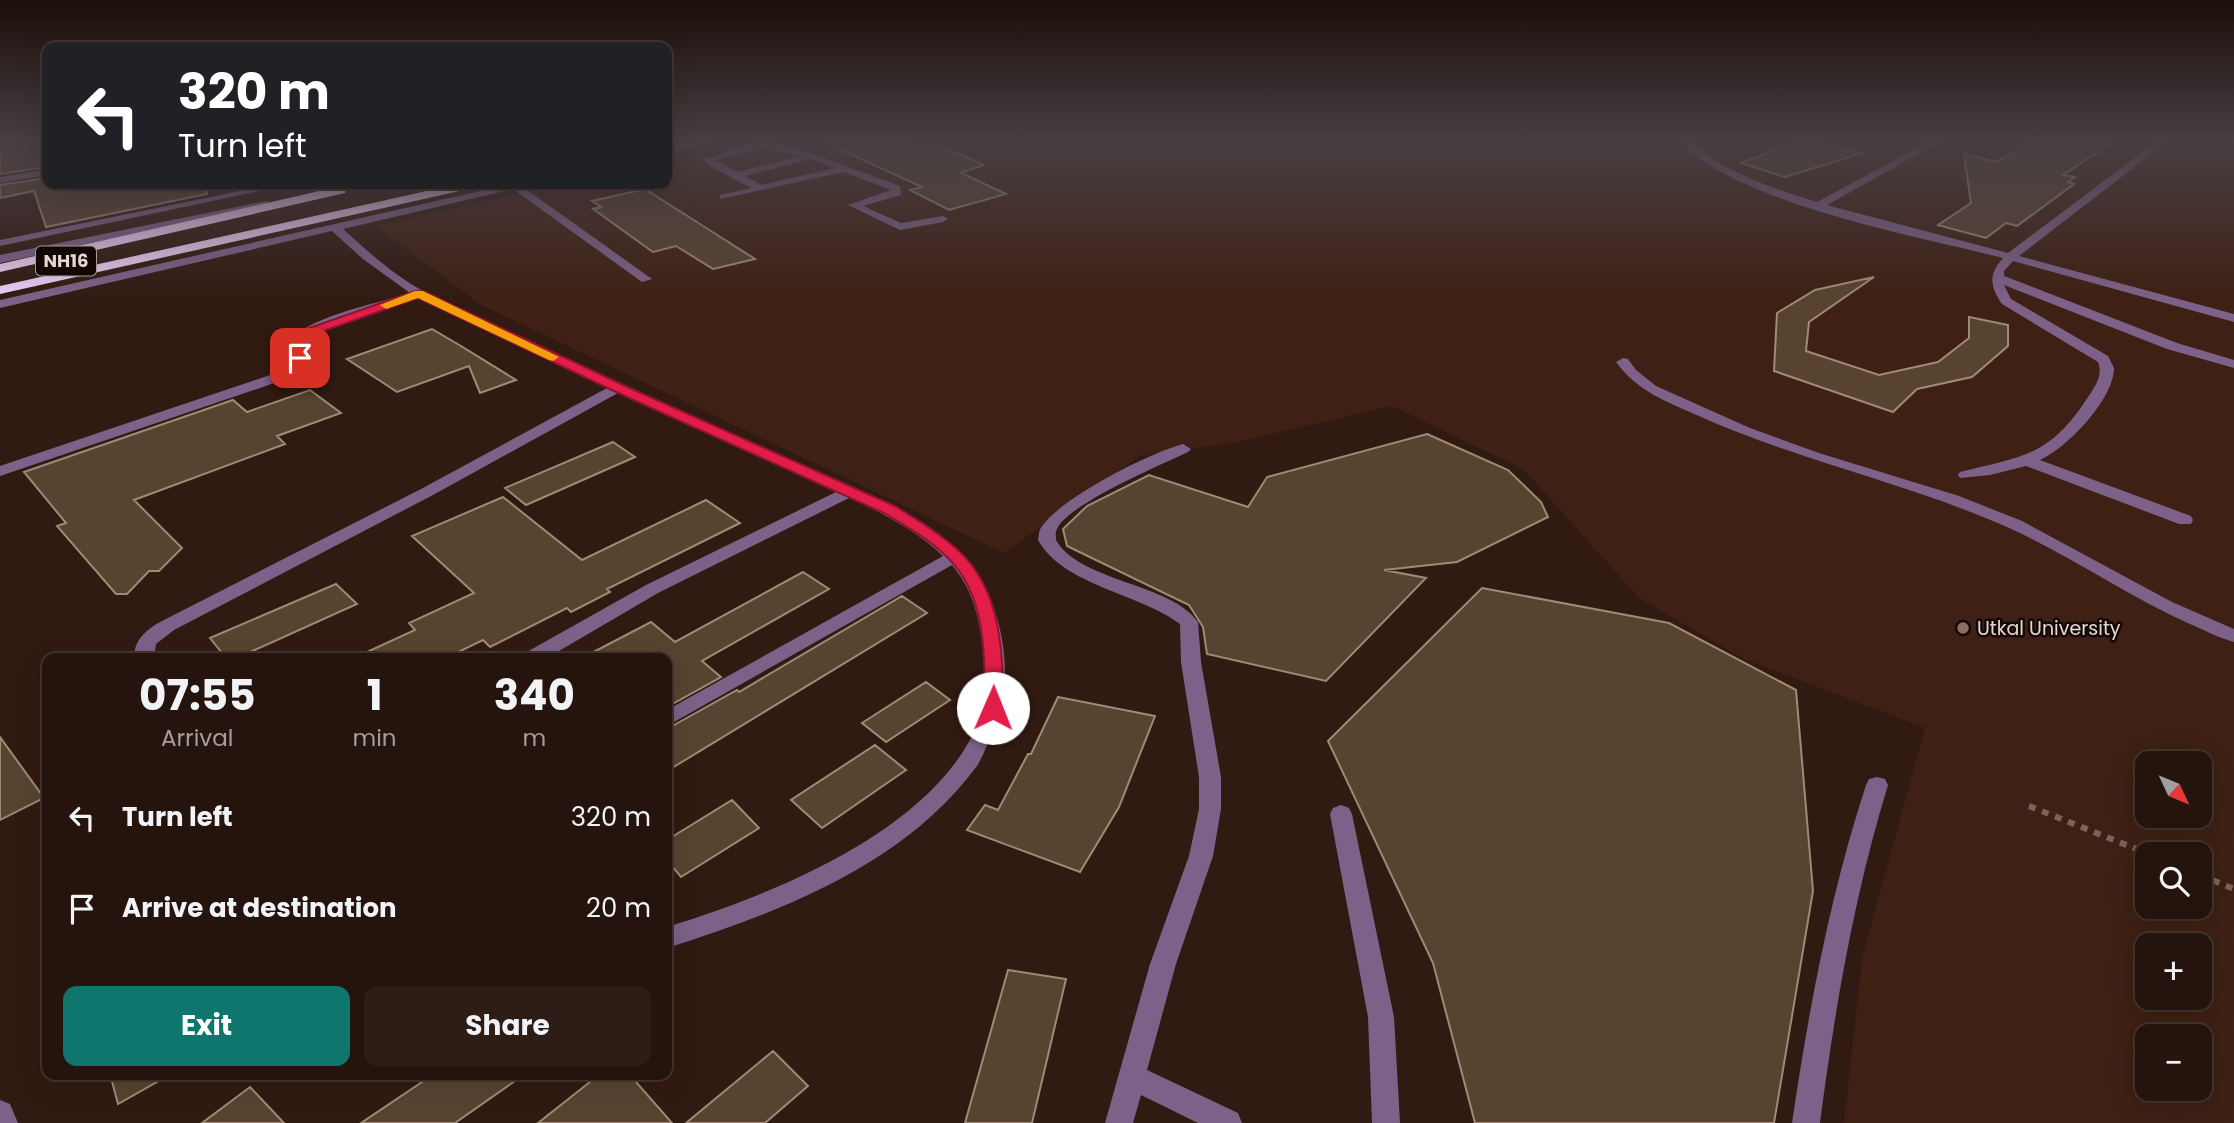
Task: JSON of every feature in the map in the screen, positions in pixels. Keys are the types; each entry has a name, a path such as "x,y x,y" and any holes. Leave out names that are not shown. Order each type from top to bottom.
{"highway":[{"path":"0,268 326,193"},
{"name":"NH16","path":"0,275 384,193"},
{"name":"NH16","path":"0,290 430,193"}],"street":[{"path":"0,243 242,193"},
{"path":"0,259 324,193"},
{"path":"4,302 481,193"},
{"path":"530,193 646,279"},
{"path":"723,197 738,193"},
{"path":"896,193 853,205 900,227 943,219"},
{"path":"1785,193 2234,318"},
{"path":"1820,205 1842,193"},
{"path":"1966,475 2030,462 2058,446 2081,421 2108,376 2108,366 2092,351 2006,301 2001,295 1998,278 1998,271 2010,257 2095,193"},
{"path":"333,226 367,257 419,294 618,388 891,511 932,536 955,556 970,575 983,601 994,656 993,708 970,759 930,802 884,840 817,880 723,922 672,936"},
{"path":"1998,278 2172,346 2234,364"},
{"path":"0,471 290,373 303,363 289,345 295,340 313,330 419,294"},
{"path":"1623,362 1631,373 1661,394 1803,452 1953,499 2016,525 2166,606 2234,636"},
{"path":"145,653 146,645 154,634 167,626 427,492 618,388"},
{"path":"1119,1123 1163,964 1201,856 1210,809 1210,777 1191,662 1192,632 1189,622 1180,615 1068,561 1052,549 1045,531 1052,521 1076,503 1183,449"},
{"path":"2030,462 2185,520"},
{"path":"540,653 652,589 851,491"},
{"path":"672,716 955,556"},
{"path":"1806,1123 1828,976 1867,813 1877,785"},
{"path":"1341,814 1381,1017 1386,1123"},
{"path":"1132,1077 1228,1123"}],"path":[{"path":"2029,806 2135,848"},
{"path":"2212,880 2234,889"}],"shaded area":[{"name":"Utkal University","path":"520,193 2234,193 2234,1123 1844,1123 1862,958 1925,728 1744,659 1639,598 1523,469 1392,406 1237,442 1140,456 1004,553 479,304 377,226"}],"building":[{"path":"0,193 22,193 0,198"},
{"path":"35,193 207,193 207,194 46,227"},
{"path":"626,193 652,193 755,259 713,269 676,246 653,252 593,209 601,207 592,201"},
{"path":"917,193 1006,194 949,210"},
{"path":"1970,193 2061,193 2017,226 2006,223 1986,238 1938,225 1971,203"},
{"path":"1874,277 1809,322 1806,351 1879,375 1938,362 1969,338 1969,317 2008,325 2008,346 1972,377 1917,389 1893,412 1774,371 1777,313 1815,290"},
{"path":"432,329 516,380 480,393 469,366 397,392 347,359"},
{"path":"310,390 341,413 277,436 285,444 134,500 182,548 159,571 149,571 127,594 116,594 57,526 66,523 24,472 233,400 247,412"},
{"path":"1427,434 1508,470 1541,502 1548,517 1457,562 1384,570 1426,578 1326,681 1207,654 1203,627 1189,605 1067,546 1063,529 1087,506 1149,475 1248,507 1267,477"},
{"path":"613,442 635,457 526,505 505,488"},
{"path":"503,497 582,560 706,500 740,523 607,589 610,592 571,612 567,608 490,647 483,640 456,653 365,653 415,630 409,623 474,593 412,536"},
{"path":"803,572 829,589 702,661 721,677 672,704 672,653 592,653 651,622 675,642"},
{"path":"336,584 357,604 248,653 222,653 210,638"},
{"path":"1482,588 1669,623 1796,690 1813,891 1774,1123 1475,1123 1433,963 1328,741"},
{"path":"902,596 927,613 672,768 672,726 737,690 739,692"},
{"path":"926,682 950,700 886,742 862,723"},
{"path":"1058,697 1155,716 1119,807 1080,872 967,830 985,805 998,810 1028,754 1031,754"},
{"path":"0,737 42,795 42,799 0,820"},
{"path":"875,745 906,770 822,828 791,800"},
{"path":"732,800 759,828 681,877 672,866 672,837"},
{"path":"1008,970 1066,979 1032,1123 965,1123"},
{"path":"773,1051 808,1086 765,1123 686,1123"},
{"path":"112,1080 160,1080 118,1104"},
{"path":"425,1080 516,1080 455,1123 361,1123"},
{"path":"592,1080 634,1080 672,1123 538,1123"},
{"path":"250,1087 284,1123 202,1123"}],"slow traffic":[{"path":"386,305 419,294 553,357"}],"place":[{"name":"Utkal University","path":"1963,628"}],"route":[{"path":"300,358 289,345 305,334 419,294 618,388 891,511 932,536 955,556 970,575 983,601 994,656 993,708"}]}
